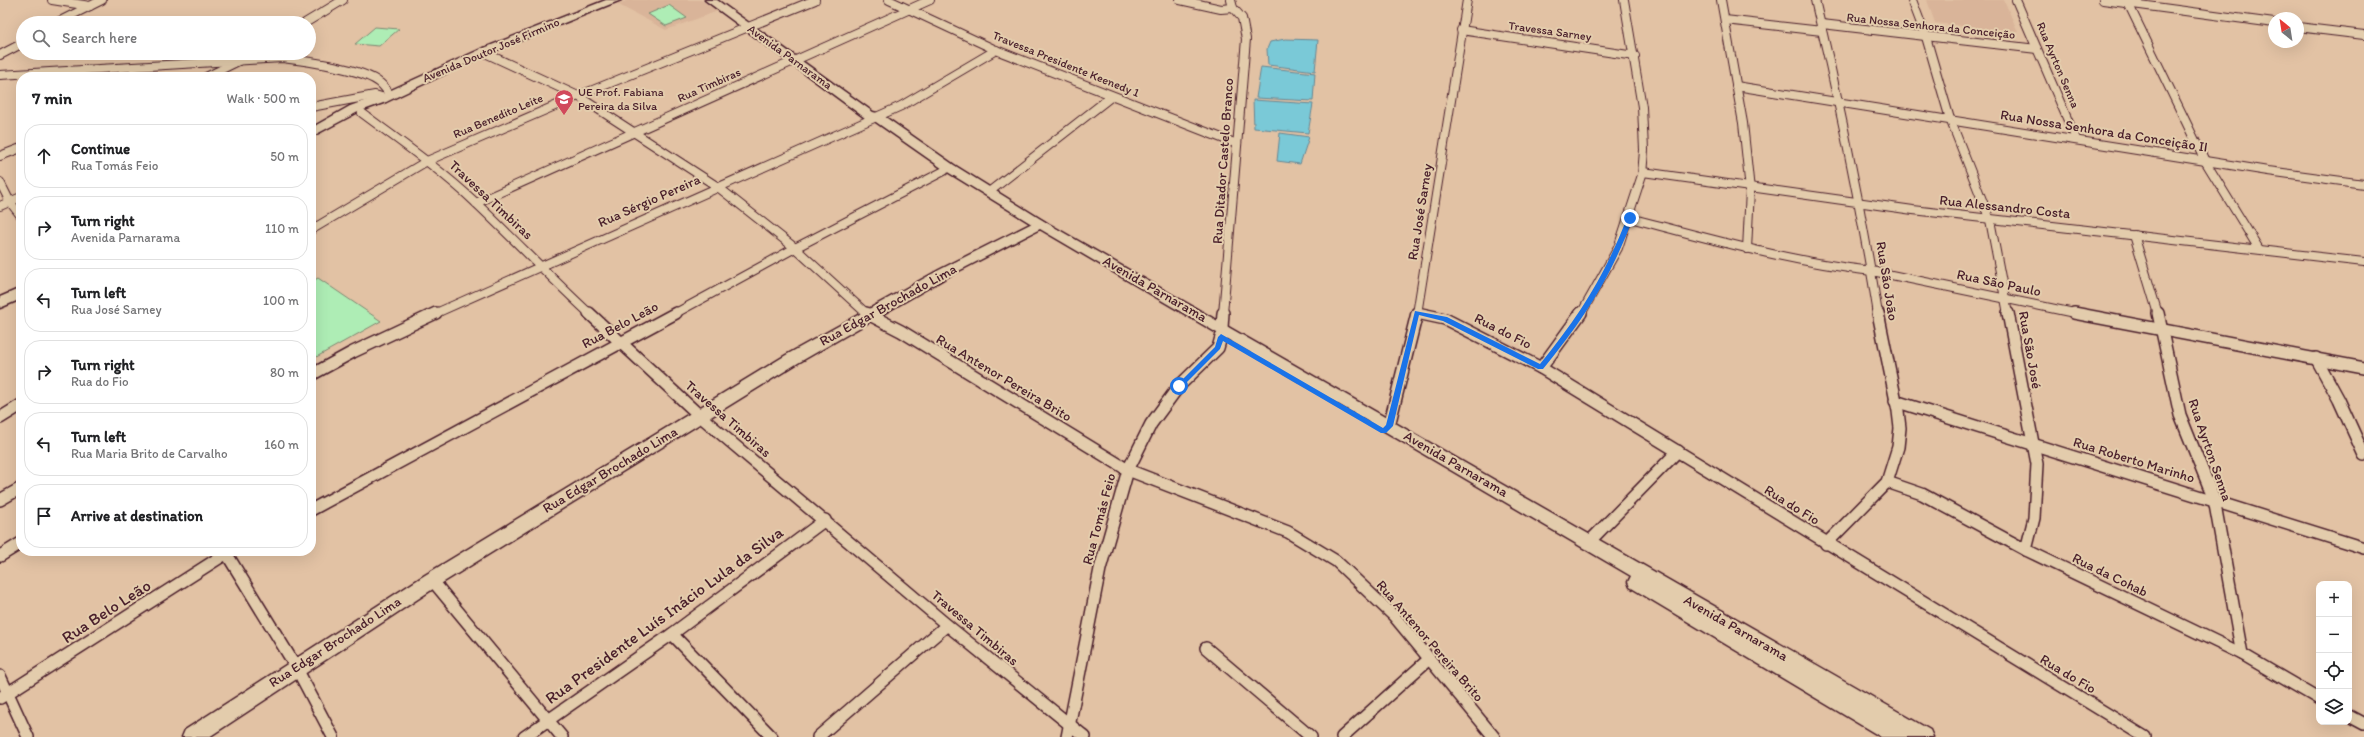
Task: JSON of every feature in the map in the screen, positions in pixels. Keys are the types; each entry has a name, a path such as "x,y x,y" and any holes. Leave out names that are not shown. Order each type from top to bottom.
{"main road":[{"name":"Avenida Parnarama","path":"1036,225 1585,545 1674,598 1899,737"},
{"name":"Rua Edgar Brochado Lima","path":"192,737 296,667 432,580 868,314 1036,225"},
{"name":"Avenida Parnarama","path":"1674,598 1921,737"}],"street":[{"path":"52,0 92,7"},
{"path":"76,16 102,0"},
{"path":"72,16 110,0"},
{"path":"316,16 342,0"},
{"name":"Avenida Doutor José Firmino","path":"602,5 613,0"},
{"name":"Avenida Doutor José Firmino","path":"316,131 483,52 616,0"},
{"name":"Avenida Parnarama","path":"710,0 794,59 872,117 947,169 1036,225"},
{"name":"Rua Benedito Leite","path":"316,227 427,161 578,96 815,0"},
{"name":"Travessa Presidente Keenedy 1","path":"889,0 996,50 1237,144"},
{"name":"Rua Timbiras","path":"476,203 794,59 930,0"},
{"path":"1180,0 1220,9 1234,3"},
{"name":"Rua José Sarney","path":"1387,429 1417,313 1467,0"},
{"path":"1541,368 1570,332 1598,289 1617,253 1630,218 1643,172 1643,124 1635,56 1624,0"},
{"path":"1721,0 1736,86 1750,190 1747,248"},
{"name":"Rua São João","path":"1816,0 1840,102 1853,179 1861,205 1883,346 1900,428 1898,447 1887,482 1826,544"},
{"name":"Rua São José","path":"1912,0 1926,37 1950,119 1966,156 1990,220 2037,464 2037,494 2033,527 2026,550"},
{"name":"Rua Ayrton Senna","path":"2016,0 2076,139"},
{"path":"2103,0 2268,22"},
{"name":"Rua Ditador Castelo Branco","path":"1216,329 1237,144 1246,39 1242,18 1234,3"},
{"path":"2128,3 2205,161 2259,249"},
{"name":"Rua Nossa Senhora da Conceição","path":"1724,20 1926,37 2037,49"},
{"path":"2304,28 2364,35"},
{"name":"Travessa Sarney","path":"1461,30 1635,56"},
{"path":"0,51 16,43"},
{"path":"0,55 16,47"},
{"name":"Rua Sérgio Pereira","path":"316,373 360,349 539,267 872,117 901,106 996,50"},
{"name":"Rua Antenor Pereira Brito","path":"483,52 578,96 634,131 718,187 795,248 868,314 901,332 1128,470 1288,532 1336,560 1394,616 1494,737"},
{"path":"218,72 244,60"},
{"path":"56,72 262,60"},
{"path":"294,60 329,66 380,83 386,97"},
{"path":"0,75 16,74"},
{"name":"Rua Nossa Senhora da Conceição II","path":"1736,86 2076,139 2205,161 2364,184"},
{"path":"316,106 375,95 386,97"},
{"path":"986,193 1112,96"},
{"name":"Avenida Doutor José Firmino","path":"316,140 358,111"},
{"name":"Travessa Timbiras","path":"358,111 427,161 476,203 539,267 700,416 825,520 947,625 1085,737"},
{"path":"0,156 16,150"},
{"name":"Rua Belo Leão","path":"316,507 396,466 620,342 795,248 947,169"},
{"name":"Rua Alessandro Costa","path":"1643,172 1750,190 1861,205 2364,262"},
{"path":"0,182 10,202 16,210"},
{"path":"0,206 16,199"},
{"name":"Rua São Paulo","path":"1630,218 1747,248 1845,268 1872,271 2006,300 2364,368"},
{"name":"Rua Ayrton Senna","path":"2134,235 2163,330 2180,415 2214,499 2242,654"},
{"path":"0,303 16,295"},
{"path":"0,314 16,306"},
{"name":"Rua do Fio","path":"1417,313 1445,319 1541,368 1678,451 1826,544 2144,737"},
{"name":"Rua Tomás Feio","path":"1067,737 1100,569 1128,470 1151,424 1179,386 1218,348 1216,329"},
{"path":"2316,358 2339,400 2364,455"},
{"name":"Rua Roberto Marinho","path":"1895,401 2214,499 2364,548"},
{"path":"0,418 16,408"},
{"path":"1585,545 1678,451"},
{"name":"Rua da Cohab","path":"1887,482 1922,494 2026,550 2242,654 2316,697"},
{"path":"0,500 16,491"},
{"name":"Rua Presidente Luís Inácio Lula da Silva","path":"524,737 547,719 672,634 825,520"},
{"path":"0,556 16,546"},
{"name":"Rua Belo Leão","path":"4,696 221,556"},
{"path":"229,556 296,667 333,737"},
{"path":"432,580 562,737"},
{"path":"818,737 947,625"},
{"path":"672,634 772,737"},
{"path":"1206,648 1311,737"},
{"path":"1342,737 1429,659"},
{"path":"0,676 4,696 28,737"},
{"path":"2352,718 2364,724"}],"shaded area":[{"path":"629,0 701,0 718,11 666,30 617,4"},
{"path":"1927,0 2004,0 2018,32 1935,23"}],"green space":[{"path":"669,5 687,18 666,26 648,14"},
{"path":"375,27 399,29 379,46 355,44"},
{"path":"318,278 381,321 316,357 316,279"}],"water":[{"path":"1285,39 1318,40 1315,71 1268,65 1267,49 1270,42"},
{"path":"1261,67 1315,73 1313,101 1256,98"},
{"path":"1253,100 1313,104 1308,133 1254,128"},
{"path":"1280,133 1309,137 1300,164 1277,161"}],"place":[{"name":"UE Prof. Fabiana Pereira da Silva","path":"564,116"}],"route":[{"path":"1179,386 1218,348 1221,337 1384,432 1390,426 1417,313 1445,319 1541,368 1570,332 1598,289 1617,253 1630,218"}]}
